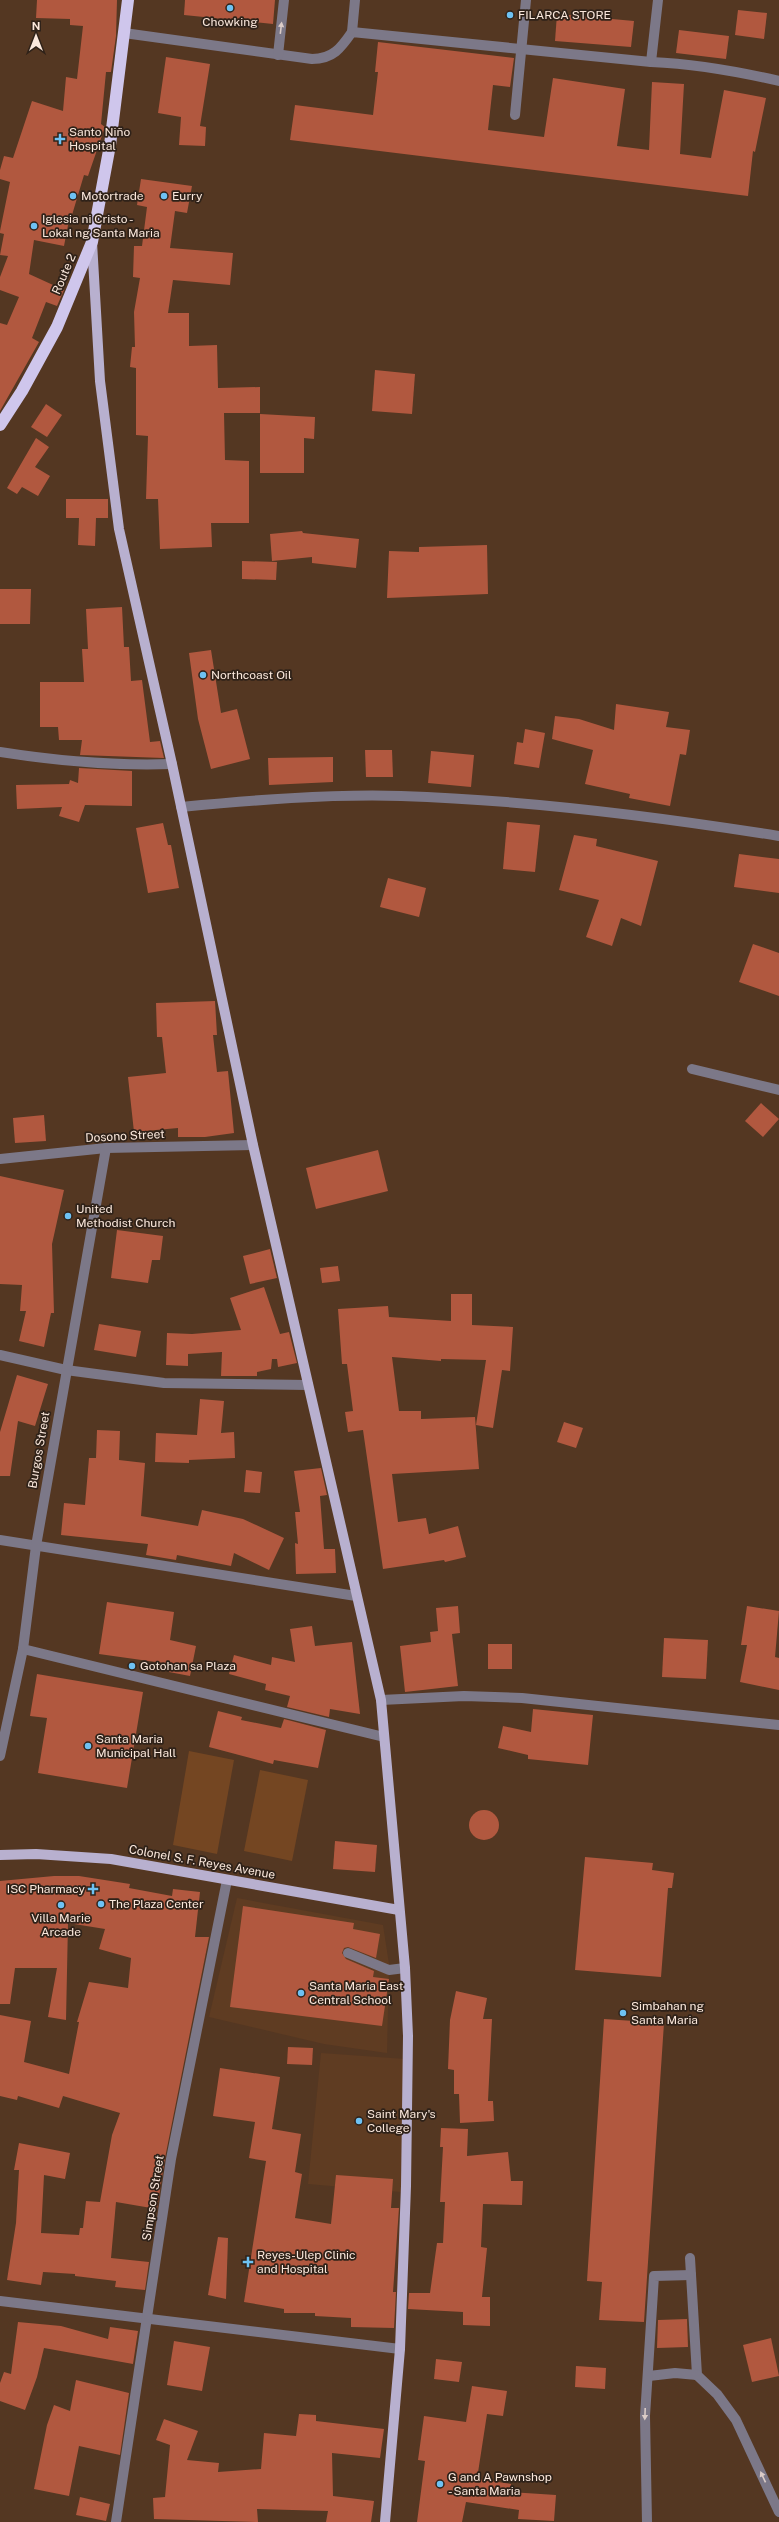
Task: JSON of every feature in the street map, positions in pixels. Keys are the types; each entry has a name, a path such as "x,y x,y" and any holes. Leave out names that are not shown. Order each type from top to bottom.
{"highway":[{"name":"Route 2","path":"0,424 22,390 57,327 92,242 110,145 128,0"}],"main road":[{"path":"92,242 100,381 112,483 120,529 172,764 252,1145 381,1700 399,1910 406,1968 408,2036 406,2186 400,2349 385,2522"},
{"name":"Colonel S. F. Reyes Avenue","path":"0,1855 36,1854 111,1860 399,1910"}],"street":[{"path":"278,55 284,0"},
{"path":"124,33 312,60 325,58 336,53 352,32 355,0"},
{"path":"515,115 526,0"},
{"path":"651,62 658,0 654,0"},
{"path":"352,32 726,69 779,81"},
{"path":"0,752 45,759 108,764 172,764"},
{"path":"181,807 259,799 400,796 515,803 661,817 779,836"},
{"path":"692,1069 779,1090"},
{"name":"Dosono Street","path":"0,1159 106,1148 252,1145"},
{"name":"Burgos Street","path":"0,1756 23,1649 36,1546 106,1148"},
{"path":"0,1355 66,1370 164,1383 308,1385"},
{"path":"0,1540 356,1596"},
{"path":"23,1649 384,1737"},
{"path":"381,1700 464,1696 522,1698 779,1725"},
{"name":"Simpson Street","path":"116,2522 148,2319 171,2159 227,1880"},
{"path":"348,1953 389,1970 406,1968"},
{"path":"690,2258 697,2375"},
{"path":"647,2522 645,2416 649,2376 654,2276 691,2275"},
{"path":"0,2301 400,2349"},
{"path":"649,2376 675,2373 697,2375 716,2394 736,2420 779,2512"}],"shaded area":[{"path":"189,1751 234,1760 217,1854 173,1845"},
{"path":"260,1770 308,1780 292,1861 244,1851"},
{"name":"Santa Maria East Central School","path":"237,1898 383,1925 389,1964 387,2053 324,2044 209,2017"},
{"name":"Saint Mary's College","path":"321,2053 405,2059 401,2192 308,2184"}],"building":[{"path":"37,0 117,0 116,36 111,72 106,72 101,124 105,127 88,176 84,175 72,215 70,215 64,246 34,240 29,274 64,290 57,306 46,302 32,338 39,342 0,411 0,323 7,325 19,297 0,290 0,277 8,256 0,255 4,234 0,233 0,231 10,182 0,179 0,170 4,156 13,158 32,101 63,111 66,77 77,79 83,26 70,25 70,19 36,18"},
{"name":"Chowking","path":"185,0 275,0 273,24 184,15"},
{"path":"738,10 767,13 764,39 735,35"},
{"path":"557,14 634,21 631,47 555,41"},
{"path":"679,30 729,36 726,59 676,53"},
{"path":"378,42 514,58 510,87 493,85 488,130 544,137 553,78 625,89 617,146 649,150 652,82 684,84 680,154 711,158 724,90 766,98 755,152 753,151 748,196 290,140 295,105 373,115 378,72 375,72"},
{"path":"166,57 210,64 200,126 206,127 205,146 179,145 181,117 158,113"},
{"path":"141,179 192,186 187,213 175,211 170,248 233,253 230,285 173,280 168,313 189,313 189,346 217,345 218,388 260,387 260,413 224,413 225,460 249,461 249,523 211,523 212,547 160,549 158,499 146,499 148,436 136,435 136,368 130,367 132,347 135,347 134,312 140,278 133,277 134,246 142,246 147,207 137,205"},
{"path":"375,370 415,374 412,414 372,411"},
{"path":"46,404 62,415 47,437 31,427"},
{"path":"260,414 315,417 314,439 304,438 304,473 260,473"},
{"path":"36,438 49,447 35,467 50,476 38,496 22,487 17,494 7,488"},
{"path":"66,499 108,499 108,518 96,518 95,546 78,545 79,518 66,518"},
{"path":"302,531 303,533 359,539 356,568 312,563 312,557 272,561 270,534"},
{"path":"487,545 488,594 387,598 389,551 419,552 419,547"},
{"path":"242,561 277,562 276,580 242,579"},
{"path":"0,589 31,589 30,624 0,624"},
{"path":"122,607 124,647 129,647 131,681 142,680 150,742 160,741 164,758 80,755 82,740 59,740 58,727 40,727 40,682 84,682 82,649 88,649 86,609"},
{"path":"211,650 221,713 237,709 250,759 211,769 198,719 189,653"},
{"path":"616,704 669,712 666,727 690,730 686,755 680,754 670,806 629,798 630,794 585,784 593,750 552,739 555,716 579,719 614,730"},
{"path":"525,729 545,733 539,768 514,764 517,742 523,743"},
{"path":"365,750 392,750 393,777 366,777"},
{"path":"431,751 474,755 471,787 428,783"},
{"path":"333,757 333,782 269,785 268,758"},
{"path":"79,768 132,771 132,806 85,805 79,822 59,816 62,807 17,809 16,785 69,784 70,780 78,783"},
{"path":"507,822 540,825 535,872 503,869"},
{"path":"163,823 168,845 171,845 179,888 148,893 136,828"},
{"path":"574,835 597,839 596,846 658,861 641,926 621,918 612,946 586,937 599,900 559,890"},
{"path":"739,854 779,859 779,893 734,887"},
{"path":"388,878 426,888 419,917 380,907"},
{"path":"753,944 779,953 779,996 739,982"},
{"path":"215,1001 217,1035 213,1035 217,1072 228,1071 234,1133 205,1137 178,1137 178,1128 134,1132 128,1077 166,1073 162,1037 157,1037 156,1003"},
{"path":"761,1103 779,1119 763,1137 745,1121"},
{"path":"44,1115 46,1141 15,1143 13,1118"},
{"path":"378,1150 388,1191 316,1209 306,1168"},
{"path":"0,1176 64,1190 52,1244 54,1313 51,1313 44,1347 19,1341 26,1311 20,1311 22,1285 0,1284"},
{"path":"117,1230 163,1236 160,1260 152,1260 148,1283 111,1278"},
{"path":"270,1249 277,1278 250,1284 243,1256"},
{"path":"338,1266 340,1281 322,1283 320,1268"},
{"path":"264,1287 280,1334 289,1332 297,1363 278,1367 277,1359 272,1359 271,1369 257,1372 257,1376 221,1376 222,1352 188,1354 188,1366 166,1365 167,1333 192,1334 241,1330 230,1298"},
{"path":"451,1294 472,1294 472,1325 513,1327 510,1371 502,1370 493,1428 476,1425 486,1360 441,1359 441,1361 392,1357 399,1411 421,1411 421,1419 475,1417 479,1469 392,1474 398,1522 426,1518 429,1534 458,1526 466,1557 445,1562 444,1560 383,1569 363,1430 348,1432 345,1412 353,1411 347,1364 342,1364 338,1309 388,1306 389,1317 451,1321"},
{"path":"99,1324 141,1331 136,1357 94,1350"},
{"path":"17,1375 48,1384 35,1426 18,1421 10,1476 0,1476 0,1432"},
{"path":"200,1399 224,1401 221,1433 234,1432 235,1458 189,1460 189,1463 155,1462 156,1433 197,1435"},
{"path":"564,1422 583,1428 576,1448 557,1442"},
{"path":"97,1430 120,1431 119,1460 145,1463 141,1516 198,1526 202,1510 243,1519 284,1538 269,1570 234,1553 231,1566 177,1555 176,1560 146,1555 148,1544 61,1535 64,1503 85,1505 89,1458 96,1458"},
{"path":"321,1468 327,1495 320,1496 324,1549 335,1549 336,1573 296,1574 295,1543 298,1544 295,1512 300,1512 294,1471"},
{"path":"246,1470 262,1472 260,1493 244,1492"},
{"path":"107,1602 174,1612 170,1640 196,1646 190,1676 169,1672 170,1664 99,1654"},
{"path":"458,1606 460,1633 452,1634 458,1686 405,1692 400,1646 431,1642 430,1632 438,1631 436,1608"},
{"path":"747,1606 779,1611 775,1657 779,1658 779,1690 740,1682 747,1645 741,1645"},
{"path":"312,1626 315,1646 352,1642 360,1714 330,1709 329,1717 287,1707 290,1696 265,1690 266,1684 229,1674 234,1655 271,1665 272,1657 295,1662 290,1629"},
{"path":"664,1638 708,1640 706,1679 662,1677"},
{"path":"488,1644 512,1644 512,1669 488,1669"},
{"name":"Santa Maria Municipal Hall","path":"37,1674 143,1692 127,1788 38,1773 47,1718 30,1716"},
{"path":"533,1709 593,1715 588,1765 528,1759 528,1755 498,1748 503,1726 531,1732"},
{"path":"218,1711 242,1717 241,1720 281,1728 284,1719 326,1730 318,1768 274,1760 273,1764 209,1747"},
{"path":"484,1810 495,1814 499,1825 495,1836 484,1840 473,1836 469,1825 473,1814"},
{"path":"335,1841 377,1845 375,1872 333,1869"},
{"path":"585,1857 653,1863 652,1870 674,1873 672,1888 668,1888 661,1977 575,1970"},
{"path":"54,1876 79,1876 130,1884 129,1888 172,1896 173,1889 200,1892 195,1937 209,1937 165,2158 157,2209 116,2202 111,2258 149,2262 145,2290 115,2287 116,2281 75,2276 75,2274 43,2272 41,2285 7,2280 16,2223 19,2170 14,2170 19,2143 70,2153 65,2179 44,2175 41,2233 79,2235 80,2228 83,2228 86,2201 100,2202 112,2135 120,2113 63,2096 59,2108 18,2096 17,2100 0,2096 0,2015 31,2021 24,2062 69,2074 79,2022 77,2022 89,1982 128,1988 131,1958 99,1949 105,1929 68,1923 66,2020 48,2017 57,1968 15,1968 10,2004 0,2004 0,1881"},
{"name":"Santa Maria East Central School","path":"243,1906 354,1923 353,1929 380,1934 376,1958 348,1947 344,1948 342,1953 346,1959 374,1971 373,1977 389,1979 382,2026 230,2007"},
{"path":"456,1991 487,1998 483,2019 492,2019 488,2101 493,2101 494,2121 460,2123 459,2094 454,2094 454,2070 448,2069 450,2020"},
{"path":"604,2019 664,2023 644,2322 599,2320 602,2282 587,2281"},
{"path":"288,2047 313,2048 312,2065 287,2064"},
{"path":"220,2068 280,2077 272,2129 301,2134 295,2172 302,2174 295,2218 331,2224 336,2175 393,2179 391,2208 399,2208 393,2292 396,2292 394,2328 351,2327 351,2318 315,2316 315,2313 284,2313 284,2309 244,2302 266,2161 249,2158 255,2122 213,2116"},
{"path":"441,2128 468,2129 467,2156 508,2152 511,2181 523,2181 522,2205 483,2204 481,2247 487,2248 482,2297 490,2297 490,2326 463,2325 463,2312 408,2309 409,2293 430,2293 437,2243 443,2243 445,2202 440,2202 443,2147 440,2147"},
{"path":"218,2237 228,2238 226,2299 208,2295"},
{"path":"687,2319 688,2347 657,2348 658,2320"},
{"path":"18,2322 61,2326 108,2339 110,2327 138,2331 133,2364 44,2348 37,2377 25,2410 0,2401 0,2383 4,2372 11,2374"},
{"path":"771,2338 779,2376 752,2382 743,2345"},
{"path":"174,2341 210,2347 202,2391 167,2385"},
{"path":"436,2359 462,2362 459,2382 434,2379"},
{"path":"576,2366 606,2368 605,2389 575,2387"},
{"path":"76,2380 129,2393 120,2455 79,2446 69,2496 34,2489 47,2425 54,2405 70,2411"},
{"path":"472,2386 507,2391 503,2416 487,2414 477,2479 511,2484 510,2492 556,2495 554,2521 518,2519 519,2510 466,2502 462,2522 417,2522 425,2461 418,2460 424,2416 466,2422"},
{"path":"299,2414 316,2415 316,2421 384,2429 380,2458 332,2453 333,2496 374,2501 371,2522 326,2522 328,2511 257,2509 258,2522 154,2519 153,2498 165,2497 170,2445 156,2440 164,2419 198,2431 187,2460 219,2463 218,2472 261,2469 264,2433 296,2436"},
{"path":"80,2497 110,2504 106,2521 76,2515"}],"place":[{"name":"Chowking","path":"230,8"},
{"name":"FILARCA STORE","path":"510,15"},
{"name":"Santo Niño Hospital","path":"60,139"},
{"name":"Motortrade","path":"73,196"},
{"name":"Eurry","path":"164,196"},
{"name":"Iglesia ni Cristo - Lokal ng Santa Maria","path":"34,226"},
{"name":"Northcoast Oil","path":"203,675"},
{"name":"United Methodist Church","path":"68,1216"},
{"name":"Gotohan sa Plaza","path":"132,1666"},
{"name":"Santa Maria Municipal Hall","path":"88,1746"},
{"name":"ISC Pharmacy","path":"93,1889"},
{"name":"The Plaza Center","path":"101,1904"},
{"name":"Villa Marie Arcade","path":"61,1905"},
{"name":"Santa Maria East Central School","path":"301,1993"},
{"name":"Simbahan ng Santa Maria","path":"623,2013"},
{"name":"Saint Mary's College","path":"359,2121"},
{"name":"Reyes-Ulep Clinic and Hospital","path":"248,2262"},
{"name":"G and A Pawnshop - Santa Maria","path":"440,2484"}]}
